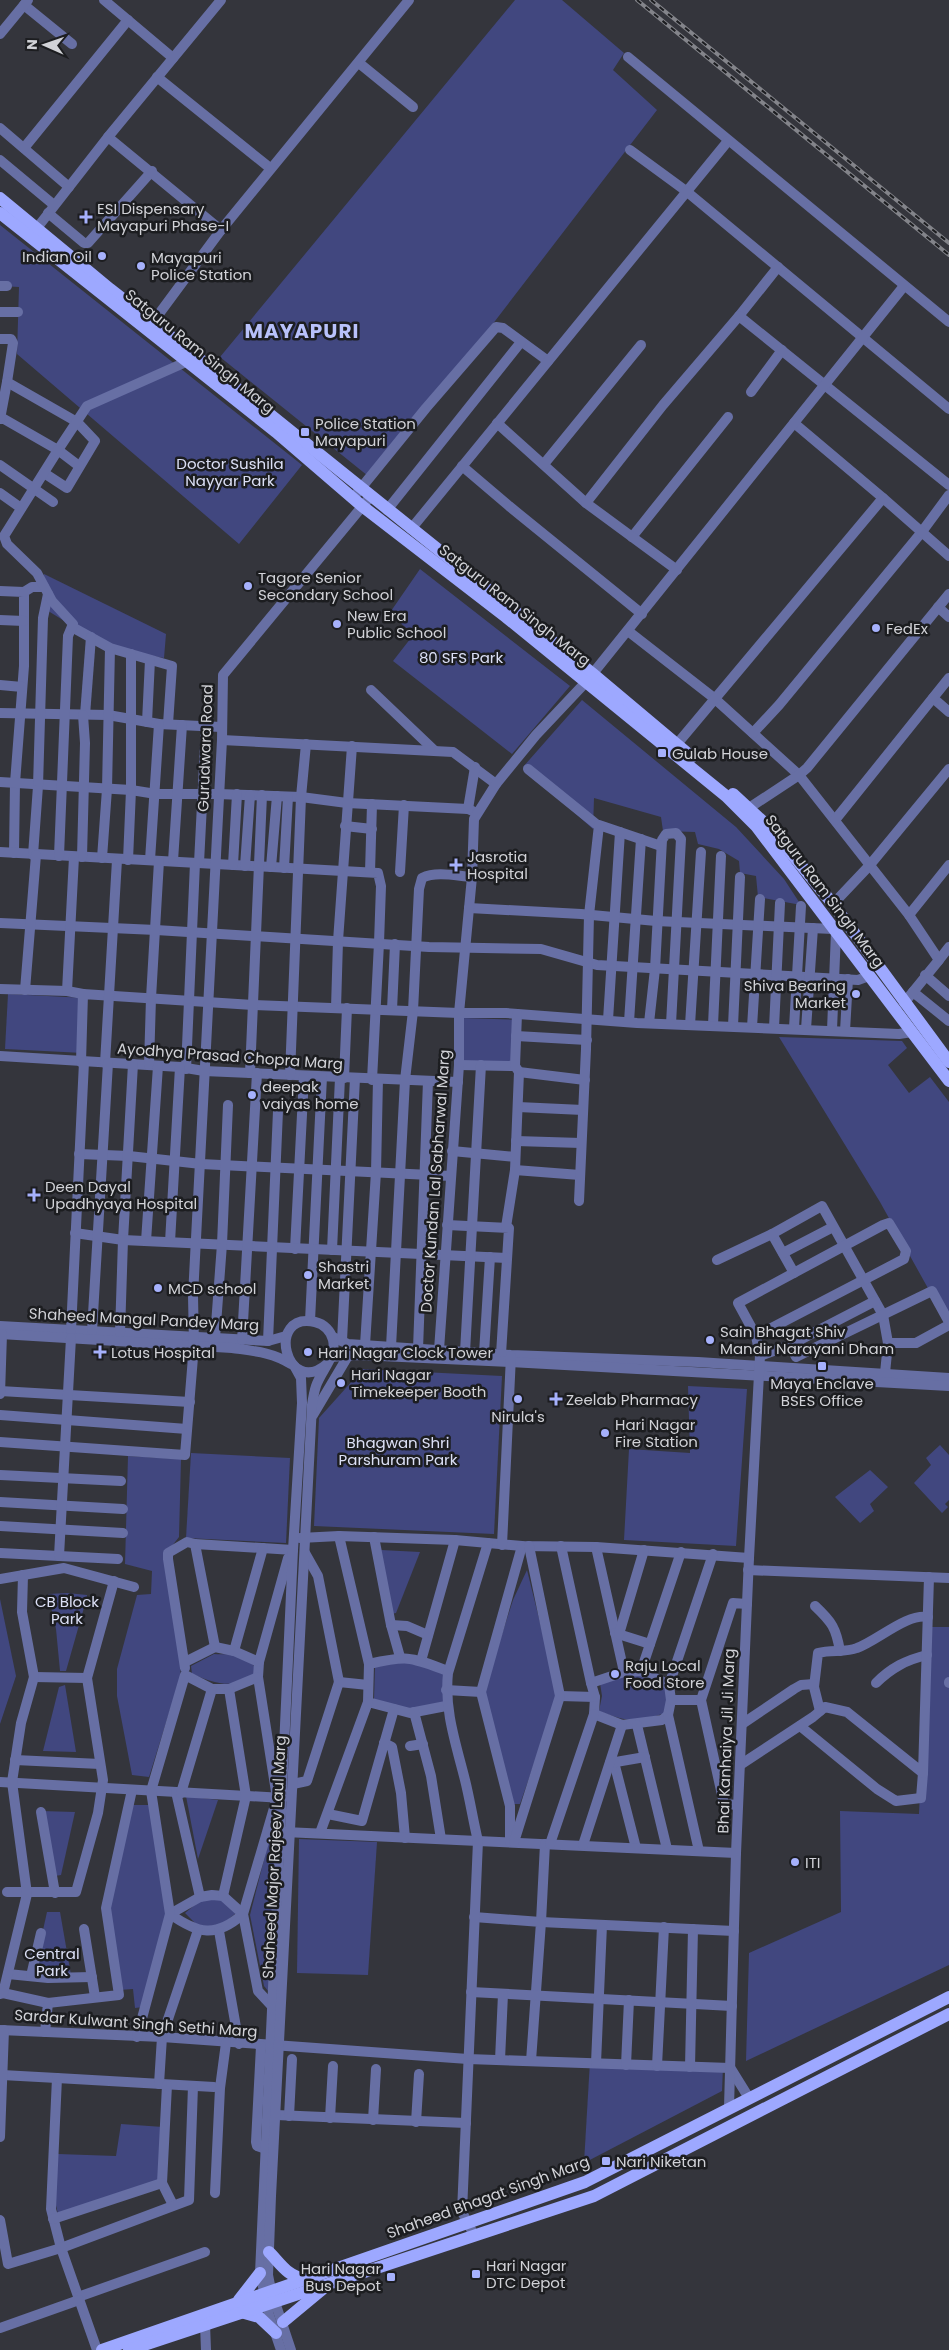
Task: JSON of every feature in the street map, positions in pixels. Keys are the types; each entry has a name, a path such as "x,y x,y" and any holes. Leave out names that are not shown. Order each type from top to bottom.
{"main road":[{"name":"Satguru Ram Singh Marg","path":"0,198 153,322 361,497 387,510 411,529 726,796 756,826 949,1081"},
{"name":"Satguru Ram Singh Marg","path":"0,213 186,362 361,497 589,678 677,744 750,808 772,830 833,904 949,1062"},
{"name":"Shaheed Bhagat Singh Marg","path":"269,2297 305,2279 585,2182 949,1997"},
{"name":"Shaheed Bhagat Singh Marg","path":"102,2350 269,2297 365,2273 594,2196 949,2014"},
{"path":"269,2252 290,2274 305,2279"},
{"path":"260,2273 239,2307 259,2318 276,2333"},
{"path":"283,2322 327,2284"},
{"name":"Shaheed Bhagat Singh Marg","path":"129,2350 206,2324 239,2307"}],"street":[{"path":"104,0 173,58"},
{"path":"37,228 108,137 221,0"},
{"path":"153,322 221,230 270,168 359,63 409,0"},
{"path":"0,34 26,2 72,44"},
{"path":"24,148 128,20"},
{"path":"628,57 949,322"},
{"path":"359,63 413,107"},
{"path":"157,78 270,168"},
{"path":"0,128 69,187"},
{"path":"108,137 152,171 221,230"},
{"path":"411,529 728,141"},
{"path":"630,150 686,191 949,409"},
{"path":"0,160 84,243 88,243 152,171"},
{"path":"586,503 663,405 778,267"},
{"path":"0,782 38,786 131,790 156,794 288,796 347,803 404,805 472,811 496,784 523,765 536,735 589,678 642,614 904,286"},
{"path":"0,312 18,312"},
{"path":"739,316 949,485"},
{"name":"Gurudwara Road","path":"65,1446 185,1455 194,1341 193,1296 222,740 223,674 496,327 503,328 521,342"},
{"path":"0,339 11,339 14,343 0,419 4,419 58,450 79,466"},
{"path":"387,510 521,342 548,361"},
{"path":"544,464 641,345"},
{"path":"751,392 782,350"},
{"path":"59,856 60,786 68,636 72,627 72,621 46,591 37,573 6,544 2,534 34,489 87,406 186,362"},
{"path":"7,382 77,422 94,441 67,488 44,472"},
{"path":"632,537 728,417"},
{"path":"498,423 586,503 677,570"},
{"path":"794,423 949,556"},
{"path":"0,465 53,502"},
{"path":"462,466 642,614"},
{"path":"0,494 21,508"},
{"path":"753,733 779,705 921,533 949,495"},
{"path":"677,744 882,498"},
{"path":"0,591 24,592 32,587 46,591"},
{"path":"25,990 38,786 43,618 46,591"},
{"path":"14,854 15,783 22,687 24,592"},
{"path":"750,808 800,775 949,594"},
{"path":"938,607 949,617"},
{"path":"0,620 24,621"},
{"path":"72,627 110,648 172,666 156,794 156,930 150,998 154,1066 152,1159 146,1242"},
{"path":"628,630 714,698 800,775 909,915 939,960"},
{"path":"67,991 84,787 84,715 90,637"},
{"path":"102,858 108,790 110,648"},
{"path":"92,1331 114,929 113,904 123,860 131,790 131,654"},
{"path":"147,722 150,660"},
{"path":"835,820 949,678"},
{"path":"0,686 22,687"},
{"path":"371,690 434,750"},
{"path":"933,698 949,712"},
{"path":"0,722 0,713 65,714 108,715 164,724 221,727"},
{"path":"173,862 182,725"},
{"path":"170,1242 174,1160 183,1068 206,726"},
{"path":"222,740 453,752 496,784"},
{"path":"290,1075 301,797 306,744"},
{"path":"336,1008 345,826 352,746"},
{"path":"523,765 596,824"},
{"name":"Doctor Kundan Lal Sabharwal Marg","path":"439,1350 458,1082 459,1013 472,877 474,819 472,811 475,767"},
{"path":"833,904 869,866 949,770"},
{"path":"233,865 237,794"},
{"path":"246,866 250,795"},
{"path":"242,1340 252,1165 253,1005 262,796"},
{"path":"271,867 276,796"},
{"path":"284,868 288,796"},
{"path":"370,872 372,804"},
{"path":"400,872 404,805"},
{"path":"579,1201 587,1040 589,915 598,825 661,846"},
{"path":"345,826 372,829"},
{"path":"608,1020 620,832"},
{"path":"649,1023 661,846 666,834 676,833 681,839 671,1024"},
{"path":"629,1022 640,839"},
{"path":"0,852 378,873 380,876 379,943 375,1011 376,1172 365,1345"},
{"path":"690,1024 701,852"},
{"path":"713,1026 721,856"},
{"path":"909,915 949,865"},
{"path":"391,1347 405,1080 417,946 419,889 422,878 436,874 472,877"},
{"path":"733,1026 740,877"},
{"path":"752,1027 760,899"},
{"path":"774,1028 780,903"},
{"path":"794,1028 801,906"},
{"path":"469,908 589,915 656,922 697,922 835,930 832,1030"},
{"path":"0,923 30,926 156,930 417,946 540,949 597,965 654,969 694,969 858,980 869,976"},
{"path":"806,1029 813,928"},
{"path":"392,1010 395,944"},
{"path":"904,1003 949,947"},
{"path":"925,975 949,996"},
{"path":"844,1031 848,979"},
{"path":"0,989 67,991 83,994 187,1001 347,1008 375,1011 517,1014 713,1026 899,1034 912,1032"},
{"path":"913,992 949,1021"},
{"path":"59,1556 83,1062 83,994"},
{"path":"332,1250 347,1008"},
{"path":"502,1545 509,1228 506,1227 515,1170 518,1107 517,1014"},
{"path":"516,1036 587,1040"},
{"name":"Ayodhya Prasad Chopra Marg","path":"0,1056 304,1076 458,1082"},
{"path":"120,1333 123,1240 129,1156 128,1132 133,1064"},
{"path":"459,1065 481,1065 517,1069 585,1080"},
{"path":"465,1352 481,1065"},
{"path":"295,1249 304,1076"},
{"path":"310,1321 322,1077"},
{"path":"355,1078 347,1249 338,1339 328,1360 316,1371 308,1372 293,1365 286,1356 284,1346 286,1336 292,1328 300,1323 310,1321 320,1323 338,1339 365,1345 484,1353 507,1357"},
{"path":"418,1349 420,1254 428,1081"},
{"path":"215,1338 227,1164 228,1104"},
{"path":"518,1107 583,1110"},
{"path":"268,1341 278,1111"},
{"path":"516,1141 581,1143"},
{"path":"452,1151 515,1157"},
{"path":"79,1154 129,1156 201,1164 298,1167 451,1176"},
{"path":"515,1170 580,1175"},
{"path":"716,1260 772,1234 822,1206 883,1316 888,1343 884,1373"},
{"path":"756,1336 904,1259 906,1251 894,1228 888,1223 794,1273 772,1234"},
{"path":"447,1225 506,1227"},
{"path":"783,1254 834,1227"},
{"path":"75,1234 146,1242 196,1242 314,1250 347,1249 371,1252 507,1258"},
{"path":"484,1353 490,1257"},
{"name":"Bhai Kanhaiya Jil Ji Marg","path":"729,2108 736,1853 748,1558 759,1366 756,1336 738,1303 794,1273"},
{"path":"790,1345 796,1356 800,1355 932,1291 949,1323 916,1342 888,1343"},
{"path":"759,1366 790,1345 875,1301"},
{"name":"Shaheed Mangal Pandey Marg","path":"71,1334 92,1331 194,1341 265,1352 278,1356 293,1365"},
{"path":"1,1332 0,1392 190,1402"},
{"name":"Shaheed Mangal Pandey Marg","path":"1,1332 194,1341 215,1338 268,1341 286,1336"},
{"path":"328,1360 348,1356 507,1357 759,1366 949,1378"},
{"path":"311,1419 330,1382 348,1356"},
{"name":"Shaheed Major Rajeev Laul Marg","path":"284,1798 292,1784 311,1419 316,1385 328,1360"},
{"name":"Shaheed Major Rajeev Laul Marg","path":"280,2350 269,2315 268,2275 276,2116 270,2046 286,1832 284,1798 291,1554 294,1538 303,1390 300,1378 293,1365"},
{"path":"759,1366 949,1386"},
{"path":"0,1415 66,1422 187,1429"},
{"path":"0,1442 65,1446"},
{"path":"0,1475 121,1481"},
{"path":"0,1502 123,1509"},
{"path":"0,1526 123,1533"},
{"path":"294,1538 339,1536 455,1540 502,1545 596,1547 748,1558"},
{"path":"320,1834 368,1702 369,1664 339,1536"},
{"path":"374,1537 391,1625 400,1657"},
{"path":"421,1661 455,1540"},
{"path":"137,2038 170,1914 151,1791 184,1675 185,1662 168,1553 175,1547 187,1542 263,1548 291,1554 259,1662 258,1677 284,1798 243,1914 258,1990 271,2005"},
{"path":"474,2235 466,2223 462,2212 478,1841 468,1791 446,1706 446,1690 448,1671 488,1543"},
{"path":"196,1544 214,1647"},
{"path":"512,1842 510,1806 481,1692 526,1546"},
{"path":"512,1842 560,1696 526,1546"},
{"path":"532,2061 548,1844 594,1714 595,1697 561,1546"},
{"path":"596,1547 617,1633 624,1672"},
{"path":"234,1651 263,1548"},
{"path":"617,1633 644,1550"},
{"path":"0,1552 118,1559"},
{"path":"641,1672 681,1552"},
{"path":"292,1784 306,1781 339,1682 318,1576 304,1553"},
{"path":"699,1851 668,1715 671,1700 669,1685 713,1554"},
{"path":"0,1579 64,1568 134,1587"},
{"path":"748,1570 949,1578"},
{"path":"23,1575 22,1612 34,1677 21,1723 12,1782 27,1894 2,1993 48,2003 119,1994 106,1908 132,1790"},
{"path":"800,1726 877,1789 896,1802 921,1798 929,1577"},
{"path":"6,1892 27,1894 76,1892 98,1813 102,1788 87,1678 114,1581"},
{"path":"738,1805 724,1804 701,1700 733,1603 747,1604"},
{"path":"815,1606 829,1619 837,1631 840,1651"},
{"path":"820,1711 814,1684 818,1653 855,1649 910,1619 920,1616 928,1617"},
{"path":"391,1625 407,1626 428,1635"},
{"path":"617,1633 650,1644"},
{"path":"185,1662 214,1647 234,1651 259,1662"},
{"path":"876,1683 893,1668 907,1660 926,1655"},
{"path":"369,1664 400,1657 421,1661 448,1671"},
{"path":"591,1682 624,1672 641,1672 669,1685"},
{"path":"184,1675 212,1689 230,1689 258,1677"},
{"path":"34,1677 87,1678"},
{"path":"339,1682 368,1685"},
{"path":"742,1724 794,1688 801,1685 814,1684"},
{"path":"200,1897 179,1793 212,1689"},
{"path":"223,1896 246,1796 230,1689"},
{"path":"446,1690 481,1692"},
{"path":"560,1696 595,1697"},
{"path":"671,1700 701,1700"},
{"path":"368,1702 414,1712 446,1706"},
{"path":"740,1765 800,1726 825,1706 847,1712 923,1773"},
{"path":"328,1814 362,1821 388,1745 394,1709"},
{"path":"414,1712 431,1776 441,1839"},
{"path":"594,1714 622,1725 637,1725 662,1720 668,1715"},
{"path":"583,1846 612,1762 622,1725"},
{"path":"637,1725 667,1849"},
{"path":"388,1745 407,1746 423,1744"},
{"path":"388,1745 401,1793 406,1838"},
{"path":"612,1762 645,1757"},
{"path":"15,1760 100,1764"},
{"path":"612,1762 636,1848"},
{"path":"0,1782 284,1798"},
{"path":"41,1812 55,1893"},
{"path":"286,1832 736,1853"},
{"name":"Shaheed Major Rajeev Laul Marg","path":"286,1832 271,2005 260,2273 269,2297 283,2322 291,2350"},
{"path":"170,1914 200,1897 212,1895 223,1896 243,1914"},
{"path":"170,1914 198,1930 219,1930 231,1924 243,1914"},
{"path":"474,1917 734,1931"},
{"path":"596,2064 602,1924"},
{"path":"657,2066 664,1927"},
{"path":"84,1929 95,1997"},
{"path":"690,2067 693,1929"},
{"path":"173,2205 162,2183 162,2038 198,1930"},
{"path":"219,1930 239,2044"},
{"path":"31,1976 41,1933"},
{"path":"8,1974 48,1978 92,1978"},
{"path":"471,1992 732,2006"},
{"path":"500,2060 502,1994"},
{"path":"626,2064 629,2000"},
{"path":"45,2032 48,2003"},
{"path":"0,2137 2,2030"},
{"name":"Sardar Kulwant Singh Sethi Marg","path":"2,2030 162,2038 468,2059 730,2068"},
{"path":"215,2193 220,2088 226,2043"},
{"path":"289,2116 292,2059"},
{"path":"330,2118 333,2066"},
{"path":"730,2068 749,2098"},
{"path":"373,2120 376,2069"},
{"path":"416,2122 419,2074"},
{"path":"2,2076 214,2087"},
{"path":"57,2078 51,2209 60,2248 97,2350"},
{"path":"0,2220 4,2266 60,2248 189,2200 192,2086"},
{"path":"276,2116 466,2124"},
{"path":"53,2220 162,2183"},
{"path":"0,2328 205,2252"},
{"path":"358,2260 365,2273"},
{"path":"206,2324 206,2350"}],"green space":[{"name":"Doctor Sushila Nayyar Park","path":"515,0 562,0 624,53 613,70 657,110 373,480 220,357"},
{"name":"Doctor Sushila Nayyar Park","path":"0,225 302,465 239,544 17,354 19,287 0,286"},
{"name":"80 SFS Park","path":"420,569 570,686 512,754 393,661 414,634 389,614"},
{"path":"44,574 166,634 164,658 108,648 45,609 43,594"},
{"path":"582,700 736,827 784,879 801,905 758,897 756,876 740,873 739,861 719,849 698,844 695,832 663,831 661,817 594,798 593,829 523,767"},
{"path":"8,994 86,998 83,1053 5,1049"},
{"path":"463,1018 521,1020 519,1068 461,1065"},
{"path":"779,1037 902,1041 907,1048 888,1065 909,1093 930,1077 949,1102 949,1326 880,1202"},
{"name":"Bhagwan Shri Parshuram Park","path":"363,1369 502,1376 494,1534 314,1526 319,1418"},
{"path":"688,1386 747,1389 736,1546 624,1540 629,1449 690,1453"},
{"path":"940,1445 949,1455 949,1500 945,1504 948,1507 942,1513 914,1483 931,1465 926,1458"},
{"path":"191,1453 290,1458 286,1543 186,1538"},
{"path":"128,1456 181,1459 179,1537 164,1556 181,1664 180,1678 149,1777 132,1775 117,1696 117,1669 137,1595 151,1594 152,1571 125,1564"},
{"path":"870,1470 888,1487 870,1504 874,1511 860,1523 835,1497"},
{"path":"381,1550 420,1552 396,1613 391,1614"},
{"path":"527,1570 558,1695 520,1804 514,1804 484,1690 513,1600"},
{"name":"CB Block Park","path":"48,1594 87,1595 87,1597 66,1671 60,1671 56,1629"},
{"path":"0,1599 16,1676 0,1724"},
{"path":"927,1627 949,1627 949,1965 746,2061 749,1953 841,1912 840,1811 919,1814"},
{"path":"214,1654 239,1655 249,1660 257,1671 250,1678 234,1684 217,1683 192,1674 191,1666"},
{"path":"400,1660 444,1673 443,1702 409,1709 374,1700 375,1666"},
{"path":"640,1674 667,1686 666,1713 632,1720 618,1718 599,1711 602,1696 600,1683 624,1675"},
{"path":"65,1685 76,1752 43,1751 59,1687"},
{"path":"186,1796 218,1800 198,1859"},
{"path":"130,1805 152,1805 171,1914 143,2007 135,2008 133,1989 119,1990 104,1909"},
{"path":"41,1811 75,1812 61,1875 55,1876"},
{"path":"271,1832 276,1834 269,1992 264,1986 250,1915"},
{"path":"299,1839 377,1842 368,1975 297,1973"},
{"path":"202,1899 221,1899 236,1913 219,1927 198,1926 185,1913"},
{"name":"Central Park","path":"47,1912 60,1912 71,1975 33,1975"},
{"path":"590,2061 723,2067 722,2091 584,2163"},
{"path":"121,2124 163,2127 163,2182 58,2214 55,2201 58,2154 116,2156"}],"railway":[{"path":"637,0 949,255"},
{"path":"651,0 949,243"}],"place":[{"name":"ESI Dispensary Mayapuri Phase-I","path":"86,217"},
{"name":"Indian Oil","path":"102,256"},
{"name":"Mayapuri Police Station","path":"141,266"},
{"name":"Police Station Mayapuri","path":"305,432"},
{"name":"Tagore Senior Secondary School","path":"248,586"},
{"name":"New Era Public School","path":"337,624"},
{"name":"FedEx","path":"876,628"},
{"name":"Gulab House","path":"662,753"},
{"name":"Jasrotia Hospital","path":"456,865"},
{"name":"Shiva Bearing Market","path":"856,994"},
{"name":"deepak vaiyas home","path":"252,1095"},
{"name":"Deen Dayal Upadhyaya Hospital","path":"34,1195"},
{"name":"Shastri Market","path":"308,1275"},
{"name":"MCD school","path":"158,1288"},
{"name":"Sain Bhagat Shiv Mandir Narayani Dham","path":"710,1340"},
{"name":"Lotus Hospital","path":"100,1352"},
{"name":"Hari Nagar Clock Tower","path":"308,1352"},
{"name":"Maya Enclave BSES Office","path":"822,1366"},
{"name":"Hari Nagar Timekeeper Booth","path":"341,1383"},
{"name":"Nirula's","path":"518,1399"},
{"name":"Zeelab Pharmacy","path":"556,1399"},
{"name":"Hari Nagar Fire Station","path":"605,1433"},
{"name":"Raju Local Food Store","path":"615,1674"},
{"name":"ITI","path":"795,1862"},
{"name":"Nari Niketan","path":"606,2161"},
{"name":"Hari Nagar DTC Depot","path":"476,2274"},
{"name":"Hari Nagar Bus Depot","path":"391,2277"}],"district":[{"name":"MAYAPURI","path":"302,331"}]}
